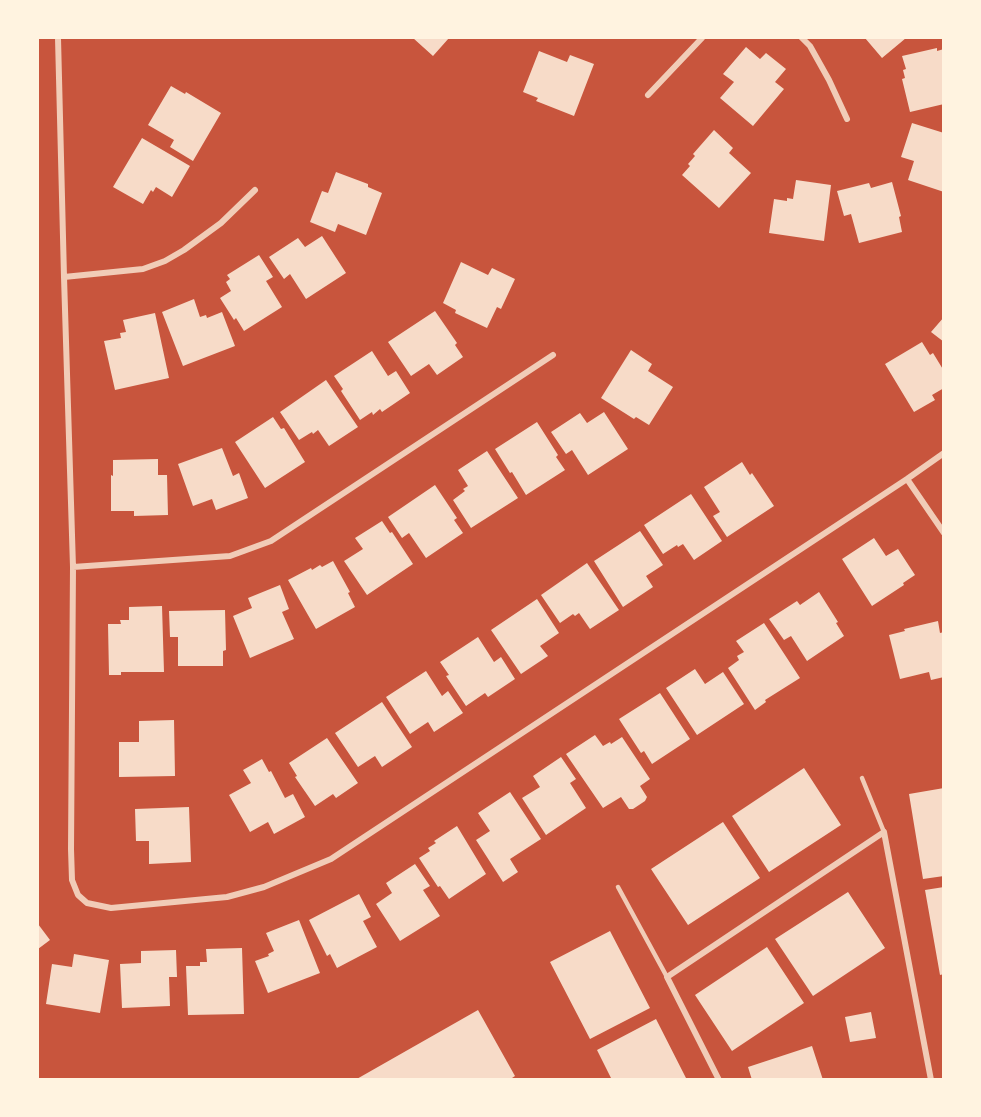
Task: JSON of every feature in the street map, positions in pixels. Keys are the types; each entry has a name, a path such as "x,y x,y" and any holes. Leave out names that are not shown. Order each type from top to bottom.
{"street":[{"path":"58,38 74,567 72,880 78,895 87,903 111,908 227,897 264,887 331,859 944,453"},
{"path":"648,96 702,38"},
{"path":"802,38 810,46 829,80 847,119"},
{"path":"64,277 143,269 165,261 221,223 255,190"},
{"path":"74,567 230,556 271,541 554,355"},
{"path":"907,479 944,533"},
{"path":"718,1080 667,977 884,832 931,1080"}],"lane":[{"path":"862,778 884,832"},
{"path":"618,887 667,977"}],"building":[{"path":"413,38 449,38 433,56"},
{"path":"865,38 906,38 882,58"},
{"path":"746,47 760,59 766,53 786,69 775,82 784,89 753,126 720,98 734,82 723,74"},
{"path":"937,48 937,51 944,49 944,104 910,112 902,79 905,78 903,70 906,69 902,56"},
{"path":"539,51 567,62 570,55 594,64 574,116 536,101 538,98 523,92"},
{"path":"171,86 185,94 186,92 221,113 193,161 170,147 174,140 148,125"},
{"path":"912,123 944,133 944,192 908,180 914,161 901,157"},
{"path":"714,130 733,148 729,153 751,173 719,208 682,175 690,166 688,164 695,156 693,154"},
{"path":"142,138 190,166 172,197 156,187 153,192 151,190 143,204 113,187"},
{"path":"336,172 368,184 368,187 382,193 366,235 338,224 335,232 310,222 322,191 328,193"},
{"path":"796,180 831,185 824,241 769,233 774,199 787,201 787,198 793,199"},
{"path":"892,182 901,216 899,217 902,232 859,243 851,214 844,216 837,191 869,183 871,188"},
{"path":"322,236 346,273 306,299 290,274 284,279 269,257 298,238 305,247"},
{"path":"259,255 273,277 266,281 282,307 244,331 220,298 231,291 226,282 230,279 227,275"},
{"path":"461,262 488,275 492,268 515,279 501,309 497,307 487,328 455,313 456,310 443,303"},
{"path":"194,299 200,317 206,315 207,318 222,312 235,346 183,366 162,312"},
{"path":"435,311 457,343 455,345 463,357 437,375 429,364 411,376 388,342"},
{"path":"155,313 169,378 115,390 104,341 121,338 120,333 126,332 123,320"},
{"path":"944,317 944,342 931,332"},
{"path":"922,342 930,355 933,353 944,371 944,388 932,395 935,400 914,412 885,364"},
{"path":"631,350 652,364 648,371 673,387 649,425 636,417 634,419 601,398"},
{"path":"372,351 388,376 396,371 410,393 382,412 380,409 373,415 372,412 360,420 334,376"},
{"path":"326,380 358,427 329,446 318,430 299,440 280,412"},
{"path":"604,412 628,449 588,475 572,450 566,454 551,432 580,413 587,423"},
{"path":"273,417 281,429 284,428 305,462 265,488 235,442"},
{"path":"537,422 565,470 526,495 495,449"},
{"path":"222,448 233,476 239,473 248,498 216,510 212,499 193,506 178,464"},
{"path":"487,451 518,498 471,528 453,500 468,486 458,470"},
{"path":"158,459 158,475 167,475 168,515 134,516 134,511 111,511 113,460"},
{"path":"742,462 774,506 727,537 713,516 720,512 704,487"},
{"path":"435,485 457,518 454,520 463,533 426,558 409,533 402,538 388,517"},
{"path":"691,494 722,541 694,560 683,544 663,554 644,525"},
{"path":"382,521 413,564 367,595 344,561 363,549 355,538"},
{"path":"640,531 663,565 646,576 653,587 623,607 594,561"},
{"path":"874,538 886,556 898,549 915,575 872,606 842,559"},
{"path":"333,561 350,592 348,593 355,607 316,629 288,580 311,568 312,570 320,565 322,567"},
{"path":"587,563 619,610 590,629 579,613 575,616 573,614 560,623 541,595"},
{"path":"280,585 289,609 282,612 294,639 250,658 233,616 252,608 248,598"},
{"path":"819,592 844,636 807,661 791,636 784,640 769,619 797,601 800,605"},
{"path":"537,599 559,633 540,646 548,656 521,674 491,630"},
{"path":"162,606 164,672 121,672 121,675 109,675 108,624 121,624 120,620 129,620 129,607"},
{"path":"225,610 226,650 223,651 223,666 178,666 178,637 170,637 169,611"},
{"path":"938,621 940,633 944,632 944,677 931,680 929,672 900,679 889,635"},
{"path":"764,623 800,678 765,700 766,702 755,710 728,668 739,660 737,656 744,652 736,641"},
{"path":"478,637 494,662 501,657 515,679 488,697 485,693 466,706 446,676 449,675 440,662"},
{"path":"695,669 705,684 723,672 744,704 697,735 666,688"},
{"path":"426,671 442,696 448,691 463,713 434,732 428,722 410,734 386,697"},
{"path":"660,693 690,739 652,764 644,751 641,753 619,719"},
{"path":"382,702 412,747 382,767 375,756 358,767 335,733"},
{"path":"174,720 175,776 119,777 119,742 139,742 139,721"},
{"path":"595,735 603,746 622,737 650,779 640,786 647,797 645,801 633,809 629,809 621,797 603,808 566,754"},
{"path":"327,738 358,783 336,798 333,794 315,806 295,777 297,776 289,763"},
{"path":"561,757 576,779 570,783 586,808 546,835 522,798 540,787 533,776"},
{"path":"262,759 285,798 293,794 305,817 274,834 268,822 250,832 229,795 251,783 243,770"},
{"path":"804,768 841,825 769,872 732,816"},
{"path":"944,788 944,876 923,879 909,794"},
{"path":"510,792 541,839 510,859 518,872 503,882 476,840 490,831 478,813"},
{"path":"189,807 191,862 149,864 149,841 136,841 135,809"},
{"path":"723,822 760,878 688,925 651,869"},
{"path":"457,826 486,874 449,899 419,858 430,851 428,848 436,843 434,841"},
{"path":"415,864 430,886 423,890 440,916 400,941 376,904 392,893 386,883"},
{"path":"944,887 944,974 940,975 925,890"},
{"path":"848,892 885,948 813,996 775,939"},
{"path":"359,894 371,917 363,921 377,947 337,968 330,954 327,956 309,920"},
{"path":"299,920 320,973 268,993 255,961 269,956 268,954 274,951 266,933"},
{"path":"38,924 50,940 38,949"},
{"path":"610,931 650,1008 590,1039 550,962"},
{"path":"767,947 804,1003 732,1051 695,995"},
{"path":"242,948 244,1014 188,1015 186,966 200,966 200,962 207,962 206,949"},
{"path":"176,950 177,977 169,977 170,1006 122,1008 120,964 141,963 141,951"},
{"path":"74,954 109,960 100,1013 46,1004 52,964 72,967"},
{"path":"478,1010 515,1076 509,1080 355,1080"},
{"path":"871,1012 876,1038 850,1042 845,1017"},
{"path":"656,1019 687,1080 612,1080 597,1050"},
{"path":"812,1046 823,1080 752,1080 748,1067"}]}
